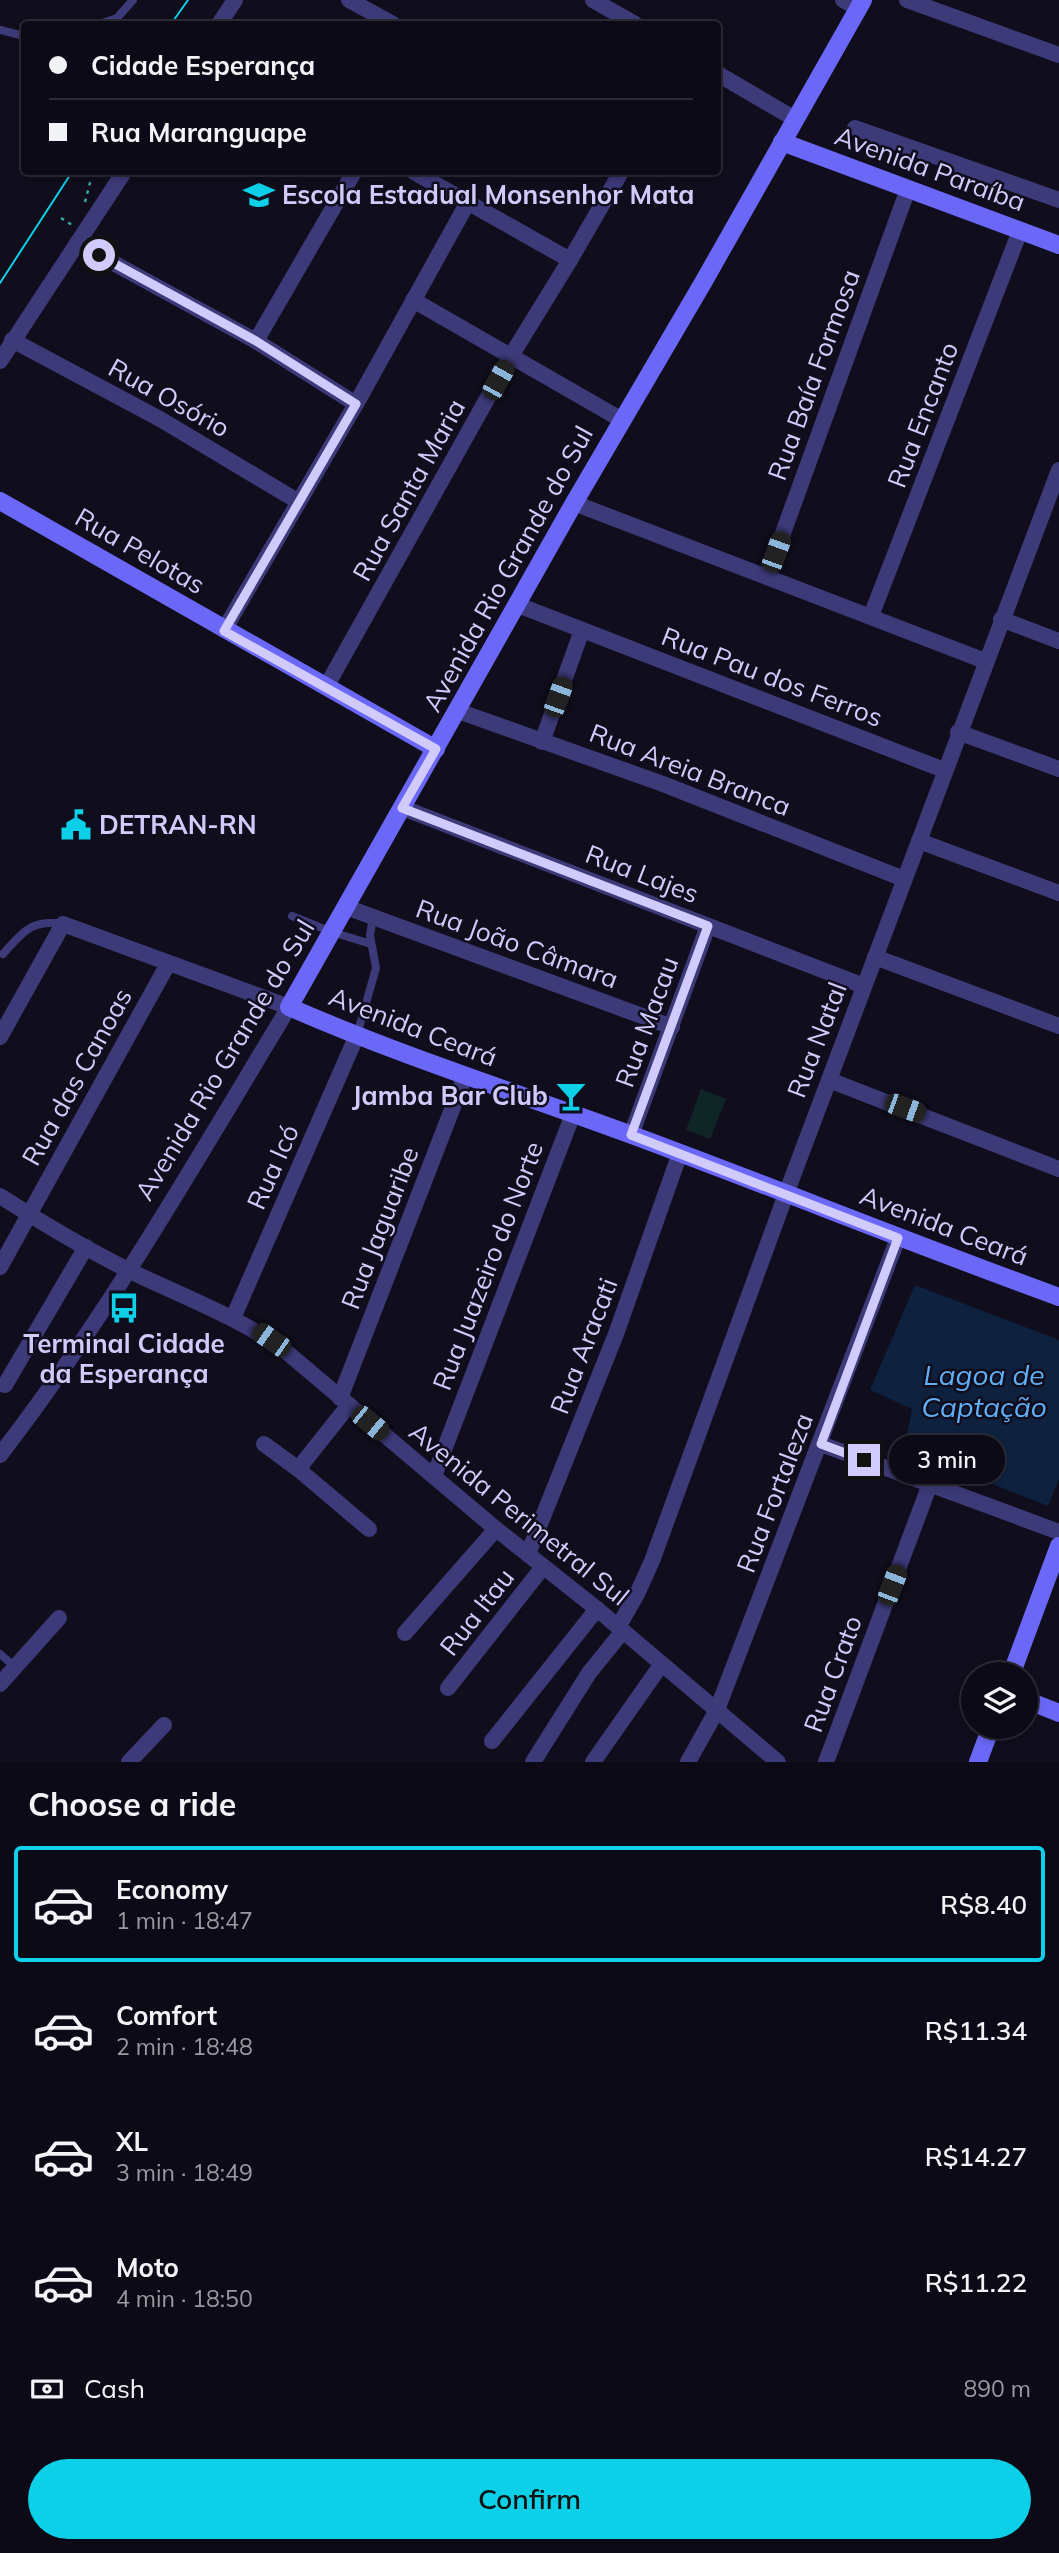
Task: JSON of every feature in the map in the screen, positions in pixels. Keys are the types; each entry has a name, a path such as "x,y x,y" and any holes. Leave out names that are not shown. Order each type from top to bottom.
{"street":[{"path":"221,21 235,0"},
{"path":"349,0 388,21"},
{"path":"593,0 630,21"},
{"path":"907,0 1059,55"},
{"name":"Avenida Rio Grande do Sul","path":"0,1455 49,1391 129,1270 289,1007 795,119 855,3"},
{"path":"721,76 795,119"},
{"name":"Avenida Paraíba","path":"855,128 1059,200"},
{"name":"Avenida Paraíba","path":"782,142 1059,245"},
{"path":"0,361 122,175"},
{"path":"256,341 352,175"},
{"path":"419,175 570,260"},
{"name":"Rua Santa Maria","path":"326,688 511,356 619,175"},
{"name":"Rua Baía Formosa","path":"767,578 908,189"},
{"path":"224,631 356,404 468,202"},
{"name":"Rua Encanto","path":"871,616 1020,230"},
{"path":"77,243 256,341 356,404"},
{"path":"413,300 622,419"},
{"name":"Rua Osório","path":"12,340 160,419 299,502"},
{"name":"Rua Natal","path":"533,1762 589,1673 621,1629 652,1561 1001,619 1051,515 1059,470"},
{"name":"Rua Pelotas","path":"0,501 224,631 436,749"},
{"path":"574,503 985,661"},
{"name":"Rua Pau dos Ferros","path":"518,605 944,770"},
{"path":"1001,619 1059,641"},
{"path":"542,741 582,630"},
{"name":"Rua Areia Branca","path":"458,711 663,784 904,879"},
{"path":"958,732 1059,769"},
{"name":"Rua Lajes","path":"402,808 864,986"},
{"path":"919,841 1059,893"},
{"name":"Rua João Câmara","path":"346,906 672,1027"},
{"path":"0,1037 63,924"},
{"name":"Avenida Ceará","path":"63,924 289,1007 464,1076 681,1153 898,1238 1059,1297"},
{"name":"Rua Macau","path":"631,1135 708,926"},
{"path":"875,957 1059,1026"},
{"name":"Rua das Canoas","path":"0,1267 167,964"},
{"name":"Rua Icó","path":"233,1318 357,1035"},
{"name":"Rua Jaguaribe","path":"298,1469 344,1402 464,1076"},
{"path":"829,1080 1059,1169"},
{"name":"Rua Juazeiro do Norte","path":"434,1476 573,1114"},
{"name":"Rua Aracati","path":"528,1554 616,1334 681,1153"},
{"name":"Avenida Perimetral Sul","path":"0,1196 86,1247 233,1318 283,1349 778,1762"},
{"name":"Rua Fortaleza","path":"688,1762 717,1710 898,1238"},
{"path":"5,1385 86,1247"},
{"path":"264,1444 369,1529"},
{"path":"821,1444 1059,1532"},
{"name":"Rua Crato","path":"826,1762 930,1484"},
{"path":"405,1633 496,1529"},
{"path":"1017,1662 1054,1576 1059,1546"},
{"name":"Rua Itau","path":"449,1688 543,1567"},
{"path":"492,1741 597,1609"},
{"path":"0,1684 59,1618"},
{"path":"593,1762 662,1665"},
{"path":"1038,1705 1059,1713"},
{"path":"129,1762 164,1725"},
{"path":"978,1762 987,1739"}],"lane":[{"path":"108,21 117,18 133,0"},
{"path":"0,30 21,35"},
{"path":"292,916 371,944"},
{"path":"357,1035 376,968 371,944 373,917"},
{"path":"3,954 33,925 47,921 63,924"},
{"path":"0,1654 15,1668"}],"green space":[{"path":"701,1089 726,1099 710,1139 686,1130"}],"water":[{"name":"Lagoa de Captação","path":"915,1285 1059,1340 1059,1479 1048,1506 904,1449 912,1409 870,1390"}],"tram line":[{"path":"173,21 188,0"},
{"path":"0,283 70,175"}],"place":[{"name":"Escola Estadual Monsenhor Mata","path":"259,195"},
{"name":"DETRAN-RN","path":"76,825"},
{"name":"Jamba Bar Club","path":"571,1096"},
{"name":"Terminal Cidade da Esperança","path":"124,1308"}],"route":[{"path":"99,255 256,341 356,404 224,631 436,749 402,808 708,926 631,1135 898,1238 821,1444 864,1460"}]}
